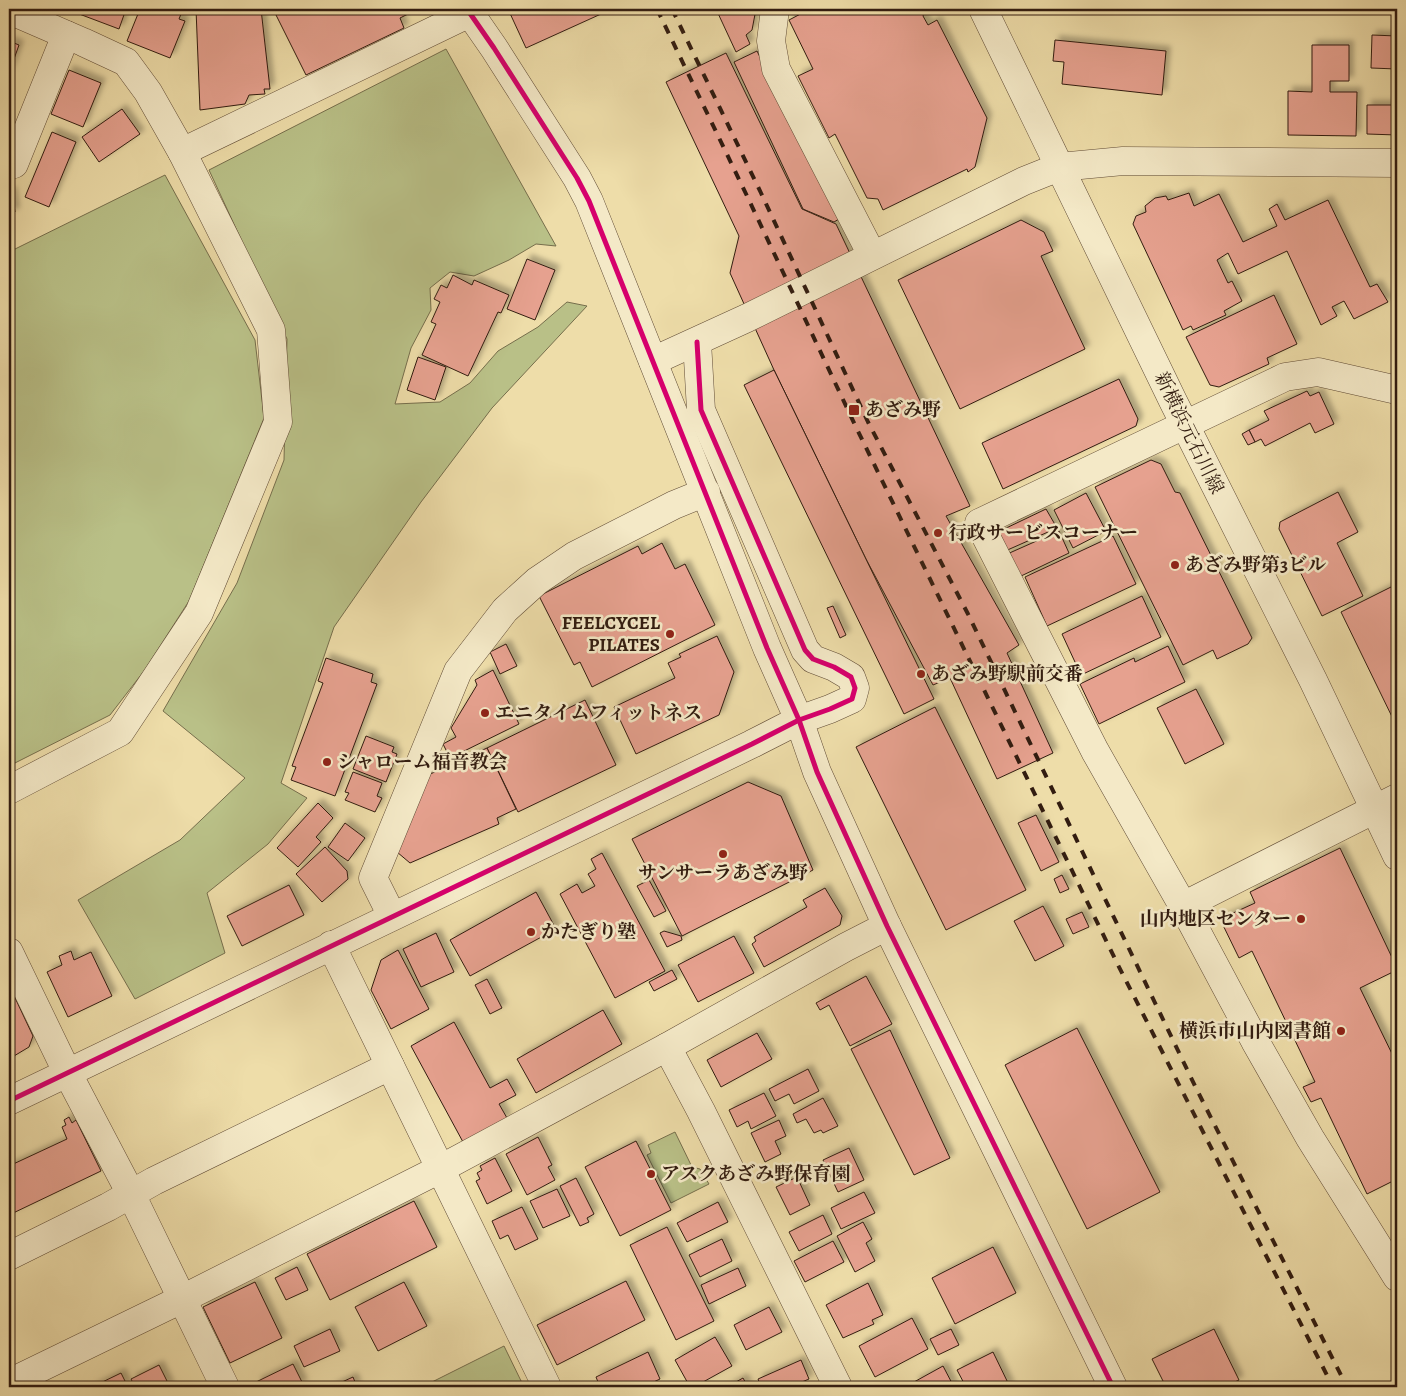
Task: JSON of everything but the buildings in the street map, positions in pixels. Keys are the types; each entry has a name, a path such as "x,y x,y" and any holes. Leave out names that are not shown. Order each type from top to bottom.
{"street":[{"path":"774,9 771,41 776,70 872,255"},
{"name":"新横浜元石川線","path":"983,9 1185,425 1313,680 1386,804 1397,856"},
{"path":"9,10 126,62 148,92 182,152 271,330 278,422 199,613 120,732 9,790"},
{"path":"182,152 469,11 577,178 606,242 767,648 798,720 817,772 887,926 1113,1387"},
{"path":"9,162 14,164 66,35"},
{"path":"653,361 697,342 1024,181 1059,166 1123,161 1397,162"},
{"path":"9,1100 752,744 798,720 852,699 854,688 851,677 834,667 813,659 805,650 701,410 697,342"},
{"path":"1397,390 1318,372 1285,377 979,523 1095,751 1183,906 1255,1040 1310,1138 1397,1277"},
{"path":"392,916 373,878 458,672 480,640 506,610 537,581 574,556 674,505 706,492"},
{"path":"1183,906 1386,804"},
{"path":"9,1384 440,1169 667,1048 838,951 887,926"},
{"path":"331,946 547,1387"},
{"path":"9,952 67,1072 131,1194 225,1387"},
{"path":"667,1048 702,1111 838,1387"},
{"path":"9,1256 390,1066"}],"green space":[{"path":"446,49 556,246 536,244 509,260 474,276 450,272 430,288 431,310 411,348 395,404 440,402 470,383 498,351 538,327 567,302 587,306 492,408 421,502 334,627 281,783 307,798 268,844 207,893 225,953 135,999 78,900 180,840 245,778 163,711 237,583 284,460 287,339 209,170"},
{"path":"165,175 255,340 264,418 189,601 144,671 110,715 9,766 9,252"},
{"path":"675,1132 692,1167 700,1169 709,1184 671,1203 647,1155 651,1153 648,1145"},
{"path":"504,1346 524,1387 422,1387"}],"railway":[{"path":"657,9 855,425 1117,963 1333,1387"},
{"path":"672,9 761,193 868,422 968,614 1196,1088 1347,1387"}],"cycle path":[{"path":"467,9 577,178 589,201 767,648 799,720 817,772 887,926 1113,1387"},
{"path":"9,1101 799,720 852,699 855,688 851,677 834,667 813,659 805,650 701,410 697,342"}],"place":[{"name":"あざみ野","path":"854,410"},
{"name":"行政サービスコーナー","path":"938,533"},
{"name":"あざみ野第3ビル","path":"1175,565"},
{"name":"FEELCYCEL PILATES","path":"670,634"},
{"name":"あざみ野駅前交番","path":"921,674"},
{"name":"エニタイムフィットネス","path":"485,713"},
{"name":"シャローム福音教会","path":"327,762"},
{"name":"サンサーラあざみ野","path":"723,854"},
{"name":"山内地区センター","path":"1301,919"},
{"name":"かたぎり塾","path":"531,932"},
{"name":"横浜市山内図書館","path":"1341,1031"},
{"name":"アスクあざみ野保育園","path":"651,1174"}]}
